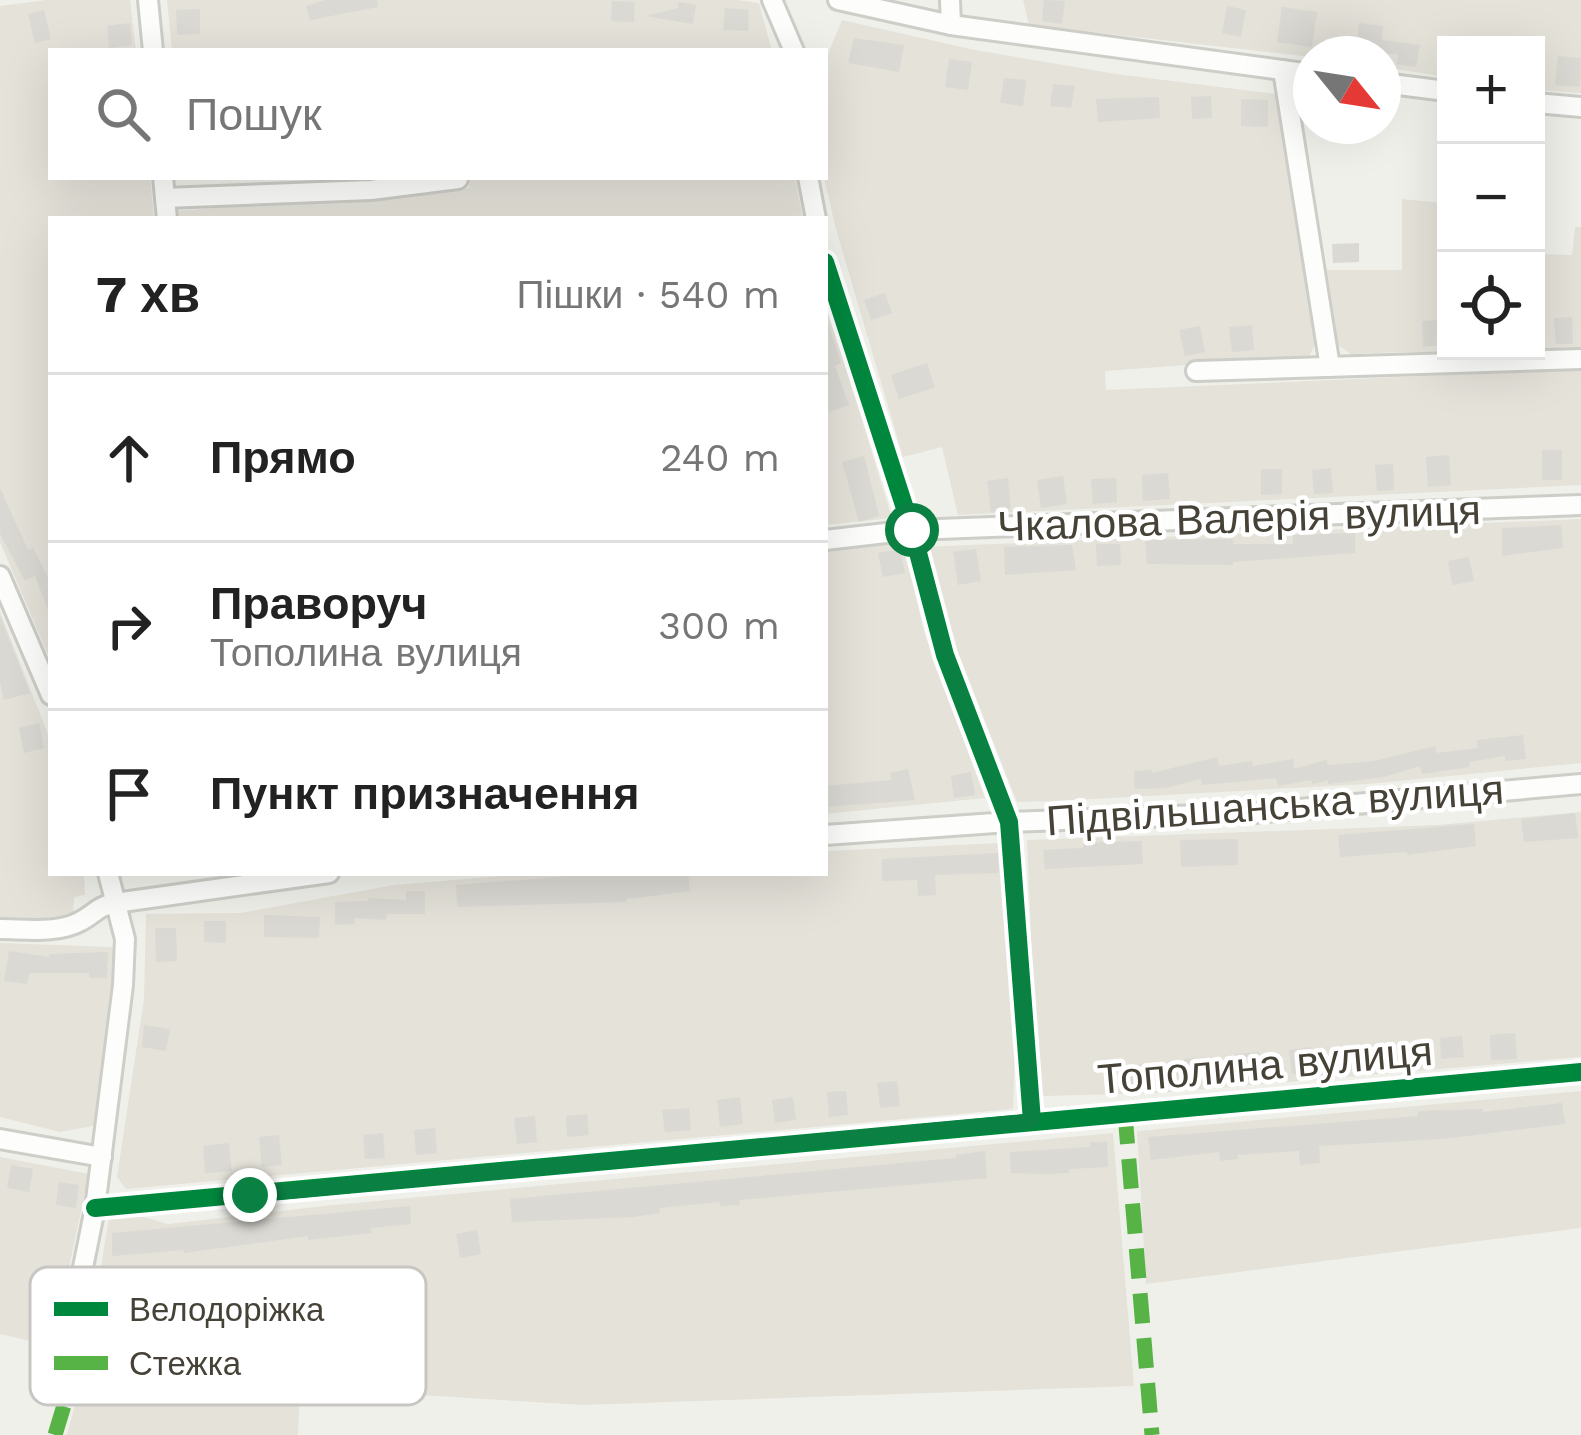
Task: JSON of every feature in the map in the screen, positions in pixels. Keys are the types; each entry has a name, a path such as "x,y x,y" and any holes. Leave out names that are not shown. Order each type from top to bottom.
{"street":[{"path":"148,0 153,48"},
{"path":"772,0 793,48"},
{"path":"838,0 951,25 1293,71"},
{"path":"950,0 951,25"},
{"path":"1283,70 1330,367"},
{"path":"1401,85 1437,90"},
{"path":"1545,104 1581,107"},
{"path":"164,180 167,216"},
{"path":"165,198 371,190 450,180"},
{"path":"809,180 815,216"},
{"path":"828,271 912,530 945,655 1009,822 1032,1121"},
{"path":"1196,371 1581,359"},
{"name":"Чкалова Валерія вулиця","path":"828,540 912,530 1581,505"},
{"path":"0,576 48,688"},
{"name":"Підвільшанська вулиця","path":"828,835 1255,813 1581,784"},
{"path":"83,1267 102,1156 125,939 109,876"},
{"path":"0,929 49,929 81,921 96,907 115,902 307,876"},
{"name":"Тополина вулиця","path":"95,1208 1581,1072"},
{"path":"0,1139 102,1156"}],"shaded area":[{"path":"46,0 130,0 136,48 48,48 48,180 150,180 154,216 48,216 48,655 0,542 0,6"},
{"path":"167,0 737,0 759,3 771,48 172,48"},
{"path":"1023,0 1581,0 1581,93 1545,91 1545,36 1437,36 1437,76 1401,70 1401,36 1293,36 1293,55 1029,25"},
{"path":"842,20 975,50 1276,94 1316,343 1309,356 1105,371 1106,390 1581,369 1581,485 958,515 942,447 903,457 835,226 825,180 828,54"},
{"path":"470,180 796,180 802,216 177,216 176,211 469,188"},
{"path":"1402,199 1437,202 1437,352 1351,354 1338,345 1327,270 1402,270"},
{"path":"1575,227 1581,227 1581,350 1545,351 1545,254 1572,255"},
{"path":"828,309 846,368 892,518 828,525"},
{"path":"1581,519 1581,763 1368,784 1055,801 1017,802 955,645 924,547"},
{"path":"903,539 924,632 985,798 828,814 828,549"},
{"path":"0,612 48,734 48,876 84,876 85,895 74,897 73,912 53,918 0,918"},
{"path":"1581,812 1581,1057 1158,1093 1044,1096 1037,1087 1027,840 1438,825"},
{"path":"1000,843 1016,1027 1013,1109 126,1189 117,1177 144,999 146,914 240,913 394,885 504,876 828,876 828,851"},
{"path":"0,943 112,947 116,960 98,1125 60,1132 0,1117"},
{"path":"1581,1091 1581,1228 1146,1284 1137,1131"},
{"path":"1113,1133 1134,1386 584,1405 426,1396 426,1267 101,1267 109,1217 137,1215 168,1224"},
{"path":"0,1157 89,1174 69,1267 30,1267 30,1341 0,1334"},
{"path":"75,1405 299,1405 298,1435 67,1435"}],"building":[{"path":"326,0 377,0 378,7 310,20 306,6"},
{"path":"1044,0 1065,1 1062,24 1042,21"},
{"path":"612,1 635,2 634,22 611,21"},
{"path":"678,2 696,5 693,24 646,16 678,8"},
{"path":"1227,6 1246,10 1241,37 1222,33"},
{"path":"1282,7 1317,12 1314,36 1293,36 1293,44 1277,42"},
{"path":"725,8 749,10 748,31 723,30"},
{"path":"200,9 200,34 177,35 176,10"},
{"path":"44,10 51,39 35,43 28,14"},
{"path":"130,23 132,45 109,48 107,26"},
{"path":"1359,23 1383,26 1382,36 1358,36"},
{"path":"854,38 904,45 899,72 848,63"},
{"path":"1401,42 1420,45 1416,67 1401,65"},
{"path":"1558,56 1581,58 1580,87 1555,85"},
{"path":"949,59 972,62 968,90 945,87"},
{"path":"1004,78 1026,80 1023,106 1000,103"},
{"path":"1053,84 1075,86 1071,108 1050,106"},
{"path":"1211,96 1212,118 1192,119 1191,97"},
{"path":"1159,97 1160,118 1098,122 1096,99"},
{"path":"1241,99 1268,100 1268,127 1241,126"},
{"path":"1359,243 1359,262 1333,263 1332,244"},
{"path":"885,293 892,313 871,320 864,300"},
{"path":"1572,317 1573,344 1556,344 1554,318"},
{"path":"1437,320 1437,346 1423,347 1422,321"},
{"path":"828,323 841,363 835,366 849,405 829,412"},
{"path":"1252,325 1254,350 1232,352 1229,327"},
{"path":"1200,326 1205,352 1185,356 1179,330"},
{"path":"927,363 935,387 899,399 891,375"},
{"path":"1542,450 1562,450 1562,480 1542,480"},
{"path":"1449,455 1451,485 1428,487 1426,457"},
{"path":"864,456 879,516 859,522 842,462"},
{"path":"1393,464 1394,490 1377,491 1375,465"},
{"path":"1331,468 1333,493 1314,494 1312,470"},
{"path":"1261,469 1282,469 1282,494 1261,495"},
{"path":"1168,473 1170,499 1143,501 1142,475"},
{"path":"1063,476 1067,504 1041,508 1037,480"},
{"path":"1008,478 1011,509 991,512 987,481"},
{"path":"1116,478 1117,502 1093,504 1091,479"},
{"path":"0,488 28,550 33,548 48,577 48,609 35,576 25,581 0,534"},
{"path":"1561,525 1563,548 1502,556 1502,528"},
{"path":"1355,533 1355,553 1233,565 1147,564 1145,540 1293,544 1293,535"},
{"path":"1096,544 1120,544 1121,565 1097,566"},
{"path":"1072,545 1076,570 1005,575 1004,547"},
{"path":"900,549 905,573 883,577 878,553"},
{"path":"976,549 981,581 958,585 953,552"},
{"path":"1469,557 1474,581 1452,585 1448,561"},
{"path":"0,616 30,693 4,700 0,682"},
{"path":"39,723 44,748 24,753 19,728"},
{"path":"1523,735 1526,759 1505,761 1505,756 1422,774 1420,766 1384,777 1328,784 1328,780 1313,784 1311,780 1278,786 1276,778 1202,785 1201,779 1135,789 1134,771 1152,773 1217,757 1219,766 1293,759 1294,769 1326,760 1328,765 1374,761 1435,746 1437,753 1478,748 1477,740"},
{"path":"908,769 915,800 828,807 828,786 892,780 890,773"},
{"path":"971,772 975,795 954,798 951,776"},
{"path":"1575,813 1578,838 1524,842 1521,819"},
{"path":"1474,824 1476,846 1340,857 1338,835"},
{"path":"1238,839 1238,865 1181,867 1180,840"},
{"path":"1142,841 1143,864 1045,869 1043,850"},
{"path":"998,853 999,873 935,875 936,895 918,896 917,880 882,881 882,859"},
{"path":"571,876 688,876 690,891 627,902 457,907 456,885"},
{"path":"406,891 425,891 425,914 387,914 386,920 354,918 355,924 335,925 335,902 406,900"},
{"path":"264,915 320,917 319,938 264,937"},
{"path":"204,921 226,921 226,943 204,942"},
{"path":"155,928 176,928 177,961 156,962"},
{"path":"9,951 49,957 108,952 107,978 89,978 89,973 29,973 27,984 4,981"},
{"path":"144,1025 170,1029 166,1051 142,1047"},
{"path":"1515,1033 1517,1059 1491,1060 1490,1035"},
{"path":"1462,1036 1464,1057 1441,1059 1440,1038"},
{"path":"1311,1047 1314,1072 1292,1074 1289,1050"},
{"path":"1259,1052 1261,1076 1237,1077 1235,1054"},
{"path":"1205,1057 1208,1082 1187,1084 1184,1059"},
{"path":"1152,1064 1153,1085 1129,1087 1128,1065"},
{"path":"897,1081 900,1106 880,1108 877,1083"},
{"path":"846,1091 848,1115 829,1117 827,1092"},
{"path":"740,1097 743,1124 720,1127 717,1100"},
{"path":"793,1097 796,1120 775,1123 772,1100"},
{"path":"1562,1103 1565,1124 1442,1139 1319,1146 1320,1163 1300,1165 1299,1151 1237,1155 1238,1159 1220,1161 1219,1152 1151,1160 1148,1137 1418,1116 1418,1111 1483,1112"},
{"path":"689,1108 691,1130 665,1132 662,1110"},
{"path":"587,1114 589,1135 567,1137 566,1116"},
{"path":"535,1116 537,1142 517,1144 514,1118"},
{"path":"435,1128 437,1153 416,1155 414,1130"},
{"path":"383,1133 385,1158 365,1159 363,1135"},
{"path":"279,1135 282,1165 262,1167 259,1137"},
{"path":"1090,1142 1107,1142 1108,1167 1011,1173 1010,1152 1090,1147"},
{"path":"229,1143 232,1171 205,1173 203,1146"},
{"path":"985,1151 987,1178 739,1200 740,1205 720,1206 720,1202 659,1208 660,1213 633,1217 512,1222 510,1199 956,1158"},
{"path":"11,1165 33,1169 29,1192 7,1188"},
{"path":"59,1182 79,1185 76,1208 56,1205"},
{"path":"410,1206 411,1224 371,1228 372,1233 112,1256 112,1233"},
{"path":"477,1230 481,1254 460,1258 456,1234"}],"marked path":[{"path":"1125,1114 1152,1435"},
{"path":"55,1435 64,1405"}],"cycle path":[{"path":"828,271 912,530 945,655 1009,822 1032,1121"},
{"path":"95,1208 1581,1072"}],"route":[{"path":"250,1195 1032,1121 1009,822 945,655 912,530"}]}
